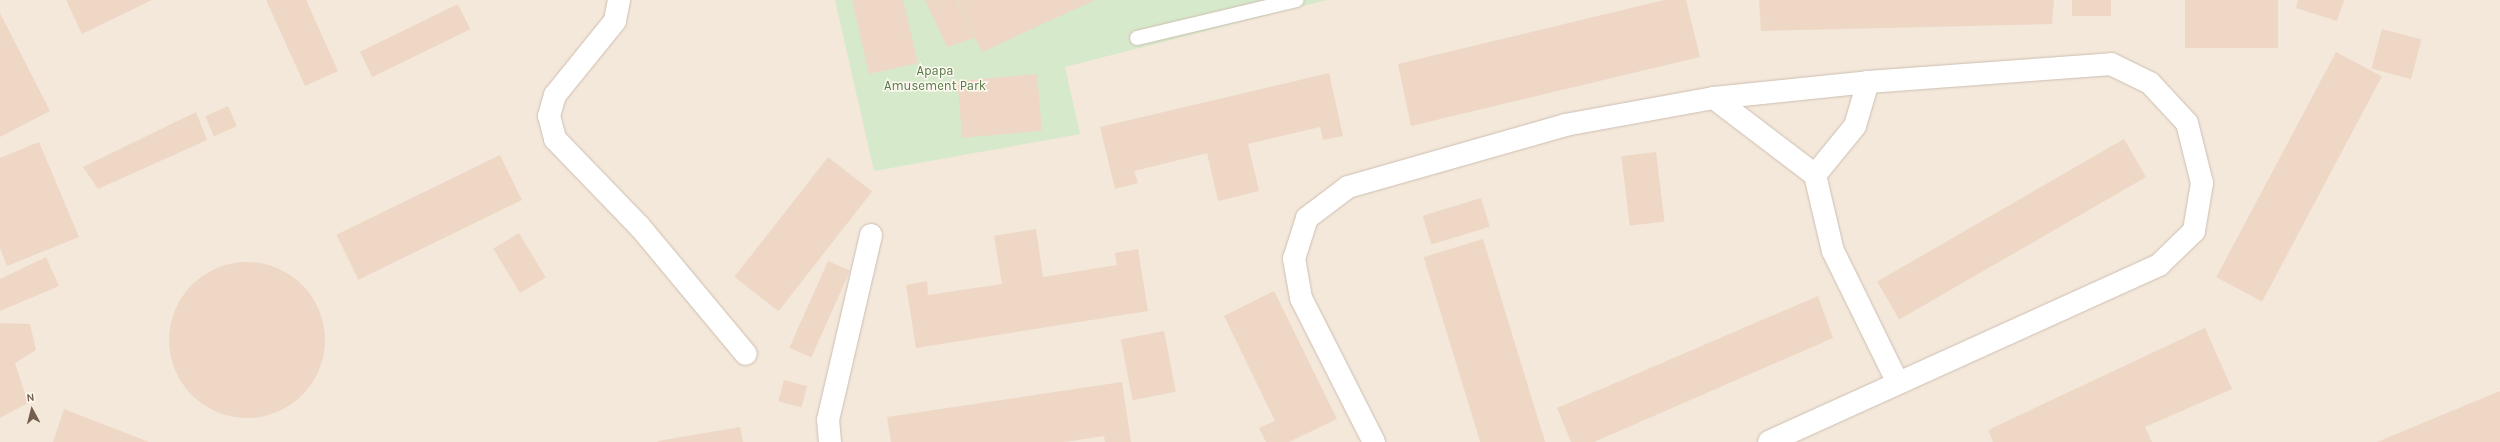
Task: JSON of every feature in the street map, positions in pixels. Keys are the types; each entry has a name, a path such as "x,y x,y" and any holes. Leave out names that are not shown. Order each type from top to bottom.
{"street":[{"path":"619,0 615,21 555,95 549,116 555,139 640,227 746,354"},
{"path":"1374,442 1301,298 1294,259 1307,218 1348,187 1565,125 1714,98 1868,82 2111,64 2150,83 2188,123 2202,183 2194,232 2159,265 1769,442"},
{"path":"1815,175 1855,126 1868,82"},
{"path":"1714,98 1815,175 1832,251 1898,383"},
{"path":"830,442 828,420 871,235"}],"lane":[{"path":"1136,38 1297,0"}],"shaded area":[{"path":"0,0 2500,0 2500,442 0,442"}],"green space":[{"name":"Apapa Amusement Park","path":"835,0 1327,0 1065,67 1080,134 874,171"}],"building":[{"path":"66,0 152,0 82,34"},
{"path":"266,0 306,0 338,71 305,86"},
{"path":"852,0 903,0 918,63 869,74"},
{"path":"925,0 956,0 975,38 947,47"},
{"path":"957,0 1095,0 982,52"},
{"path":"1664,0 1686,0 1700,57 1411,126 1398,64"},
{"path":"1759,0 2054,0 2052,24 1761,31"},
{"path":"2072,0 2111,0 2111,16 2072,16"},
{"path":"2185,0 2278,0 2278,48 2185,48"},
{"path":"2298,0 2344,0 2337,21 2296,8"},
{"path":"458,4 470,29 372,77 360,52"},
{"path":"0,13 50,111 0,137"},
{"path":"2382,29 2422,40 2411,79 2371,69"},
{"path":"2336,52 2382,76 2262,302 2216,277"},
{"path":"1329,73 1343,136 1323,140 1320,127 1248,144 1259,191 1218,201 1207,153 1134,171 1138,183 1115,189 1100,127"},
{"path":"1037,74 1042,131 962,138 957,81"},
{"path":"228,106 237,126 214,136 205,116"},
{"path":"196,112 207,140 98,189 83,167"},
{"path":"2124,139 2146,177 1899,320 1877,282"},
{"path":"39,142 79,237 7,266 0,248 0,158"},
{"path":"1656,152 1665,221 1630,226 1621,156"},
{"path":"500,155 522,200 358,280 336,235"},
{"path":"828,157 872,191 779,311 734,277"},
{"path":"1481,198 1490,227 1431,245 1423,216"},
{"path":"1036,229 1043,277 1117,265 1115,253 1138,249 1148,311 916,348 906,285 927,281 928,295 1002,284 994,236"},
{"path":"519,233 546,278 520,293 493,248"},
{"path":"1483,239 1545,442 1480,442 1424,257"},
{"path":"46,257 59,286 0,311 0,279"},
{"path":"828,261 850,271 811,358 789,348"},
{"path":"239,262 255,262 270,265 284,271 297,279 308,290 322,317 325,340 324,355 316,377 308,390 297,401 270,415 255,418 239,418 224,415 210,409 197,401 186,390 172,363 169,348 169,332 172,317 178,303 186,290 197,279 224,265"},
{"path":"1274,291 1337,419 1289,442 1266,442 1259,428 1275,421 1224,316"},
{"path":"1818,296 1833,338 1594,442 1571,442 1557,408"},
{"path":"0,323 30,324 36,350 15,363 28,403 0,418"},
{"path":"2205,328 2232,389 2145,427 2152,442 1993,442 1988,430"},
{"path":"1164,331 1176,392 1133,400 1121,339"},
{"path":"784,380 807,386 801,407 778,401"},
{"path":"1122,382 1131,442 1105,442 1104,436 1065,442 891,442 887,417"},
{"path":"2500,391 2500,442 2377,442"},
{"path":"64,409 149,442 53,442"},
{"path":"740,427 743,442 658,442 658,441"}]}
